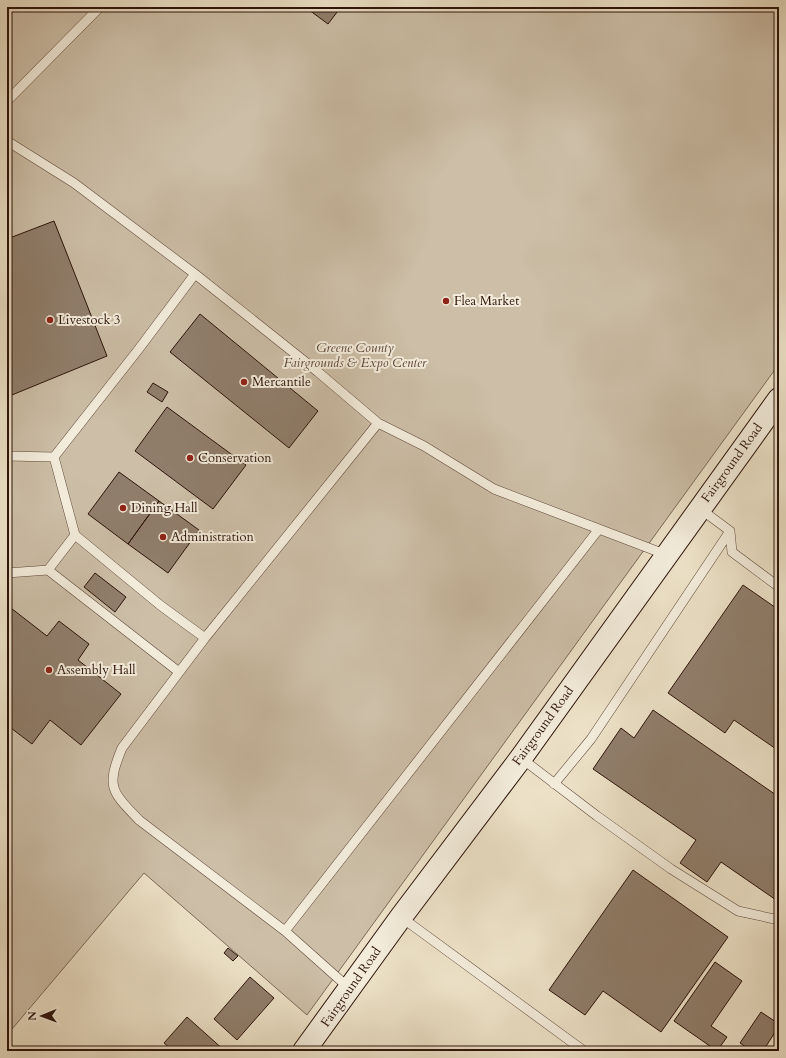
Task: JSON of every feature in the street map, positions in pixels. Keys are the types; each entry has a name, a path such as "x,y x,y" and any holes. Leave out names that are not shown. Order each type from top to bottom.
{"street":[{"name":"Fairground Road","path":"304,1051 401,917 521,758 699,508 779,399"}],"lane":[{"path":"7,101 100,7"},
{"path":"7,140 74,183 195,274 318,372 378,423 424,446 494,488 667,555"},
{"path":"54,457 138,350 195,274"},
{"path":"349,988 284,931 139,820 121,802 112,785 115,765 122,748 205,638 378,423"},
{"path":"7,456 54,457"},
{"path":"54,457 75,535 160,605 205,638"},
{"path":"699,508 730,531 732,552 779,587"},
{"path":"284,931 599,529"},
{"path":"554,784 591,739 730,531"},
{"path":"48,570 75,535"},
{"path":"7,573 48,570 179,672"},
{"path":"521,758 554,784 671,869 738,911 779,920"},
{"path":"401,917 584,1051"}],"green space":[{"name":"Greene County Fairgrounds & Expo Center","path":"7,7 779,7 779,364 307,1015 144,873 7,1035"}],"building":[{"path":"305,7 341,7 328,24"},
{"name":"Livestock 3","path":"54,221 107,356 7,397 7,239"},
{"name":"Mercantile","path":"200,314 318,411 289,448 170,352"},
{"path":"153,383 168,392 162,402 147,392"},
{"name":"Conservation","path":"167,407 246,465 213,509 135,451"},
{"name":"Dining Hall","path":"119,472 159,501 128,544 88,514"},
{"name":"Administration","path":"159,501 199,530 168,573 128,544"},
{"path":"95,573 126,597 115,612 84,587"},
{"path":"743,585 779,610 779,751 734,720 725,733 668,693"},
{"name":"Assembly Hall","path":"7,605 47,636 59,621 89,644 78,660 121,694 81,745 50,720 32,744 7,725"},
{"path":"653,710 779,797 779,902 721,862 707,882 680,863 696,840 593,769 621,728 634,738"},
{"path":"633,870 728,937 661,1032 603,991 585,1015 549,990"},
{"path":"228,948 238,956 233,961 224,953"},
{"path":"715,962 742,981 711,1026 727,1037 717,1051 674,1021"},
{"path":"250,977 274,998 237,1040 214,1019"},
{"path":"761,1012 779,1024 779,1026 763,1051 752,1051 740,1043"},
{"path":"187,1017 225,1051 173,1051 164,1043"}],"place":[{"name":"Flea Market","path":"446,301"},
{"name":"Livestock 3","path":"50,320"},
{"name":"Mercantile","path":"244,382"},
{"name":"Conservation","path":"190,458"},
{"name":"Dining Hall","path":"123,508"},
{"name":"Administration","path":"163,537"},
{"name":"Assembly Hall","path":"49,670"}]}
